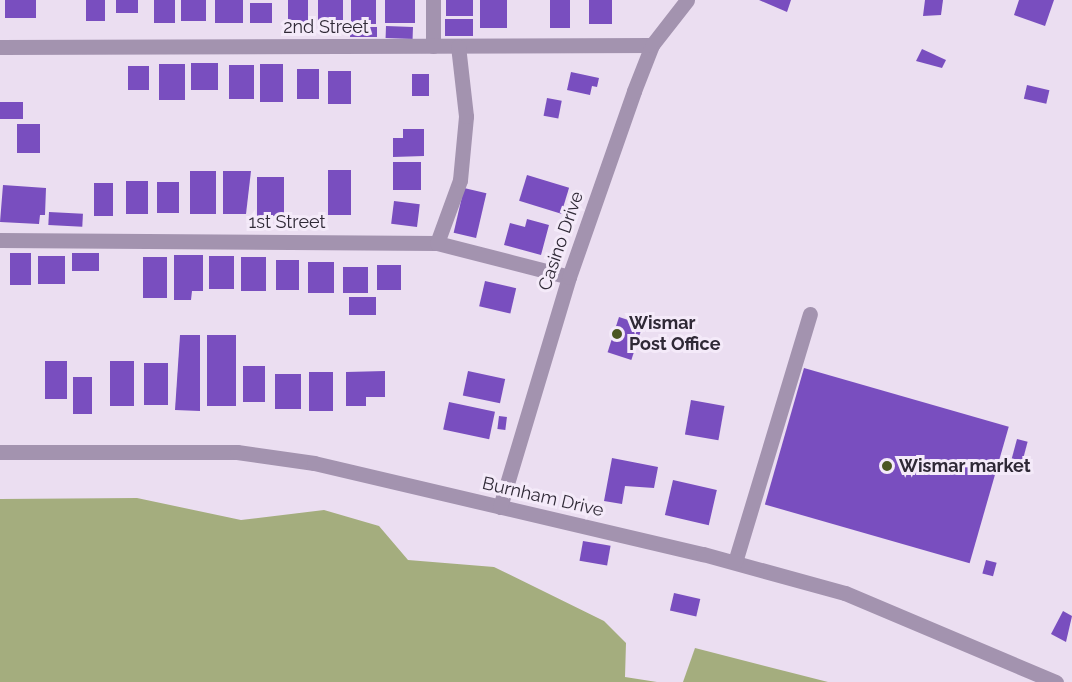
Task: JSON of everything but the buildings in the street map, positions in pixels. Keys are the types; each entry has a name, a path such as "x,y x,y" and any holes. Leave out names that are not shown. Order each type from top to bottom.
{"street":[{"path":"433,0 433,46"},
{"name":"Casino Drive","path":"500,507 569,277 652,45 687,0"},
{"name":"2nd Street","path":"0,47 652,45"},
{"path":"437,243 460,180 466,116 458,46"},
{"name":"1st Street","path":"0,240 437,243 569,277"},
{"path":"735,562 810,314"},
{"name":"Burnham Drive","path":"0,452 237,452 314,463 735,562 845,593 1056,682"}],"shaded area":[{"path":"137,498 241,520 324,510 379,526 408,560 494,567 604,621 626,643 625,677 657,682 0,682 0,499"},
{"path":"695,648 828,682 683,682"}],"place":[{"name":"Wismar Post Office","path":"617,334"},
{"name":"Wismar market","path":"887,466"}]}
